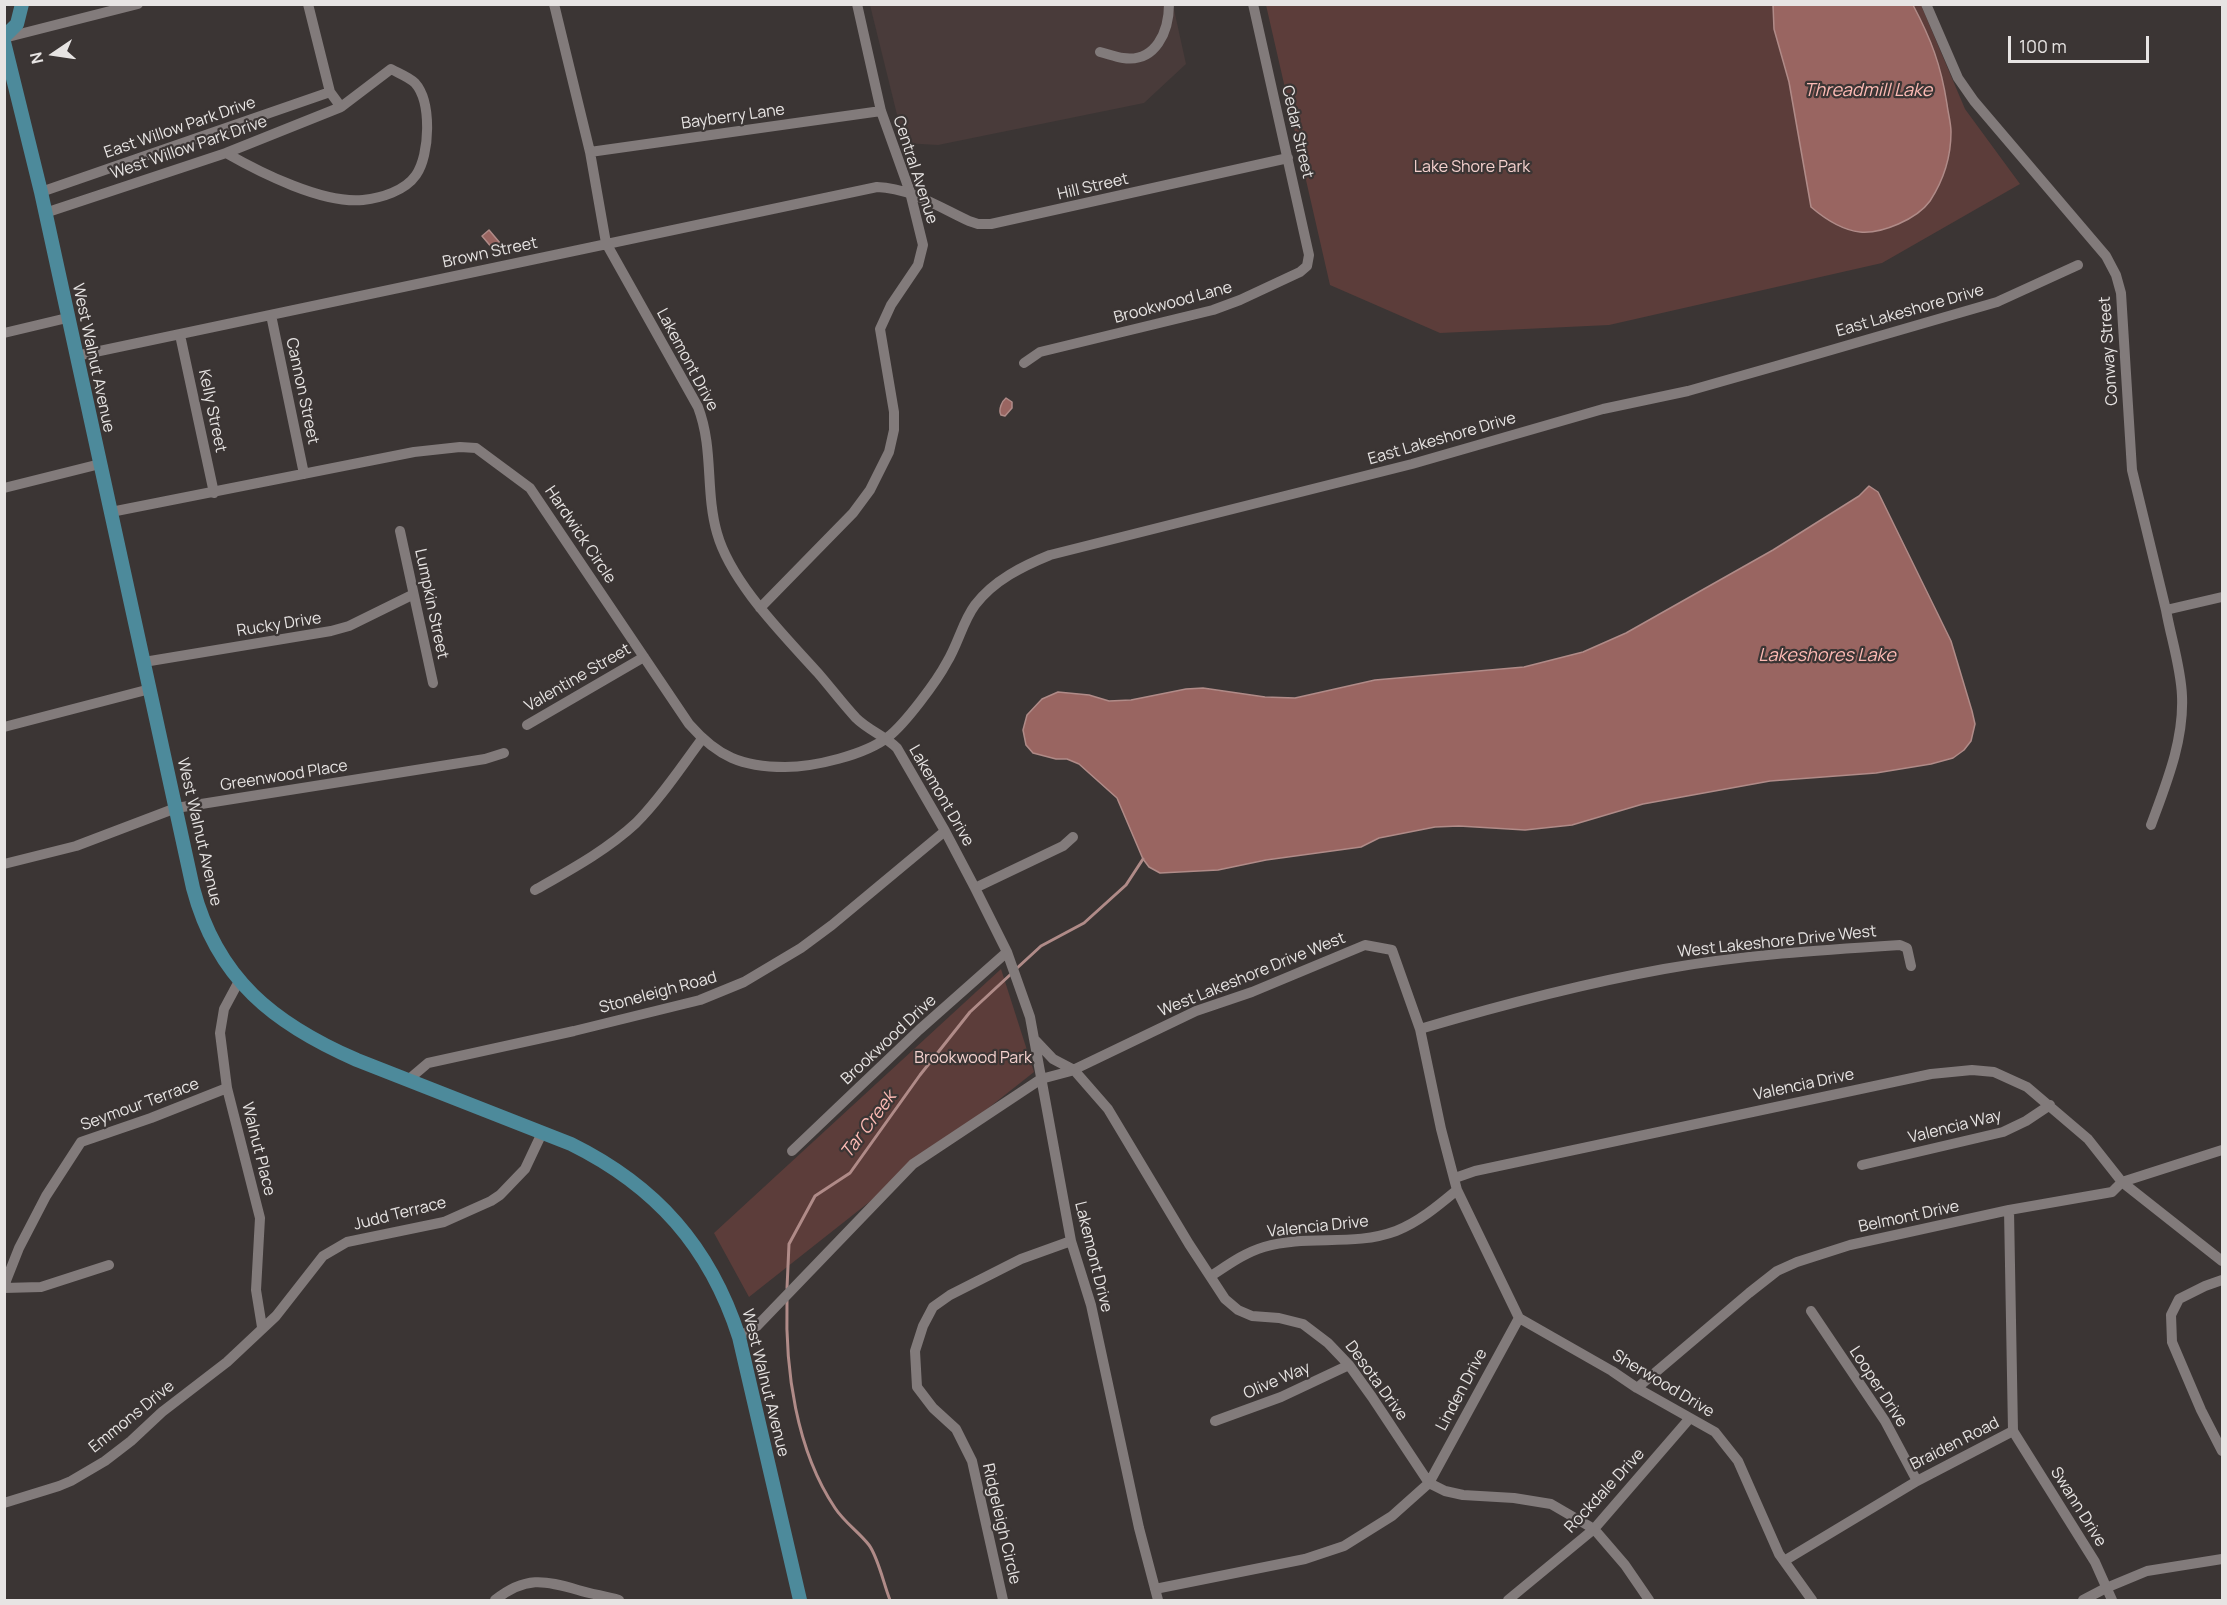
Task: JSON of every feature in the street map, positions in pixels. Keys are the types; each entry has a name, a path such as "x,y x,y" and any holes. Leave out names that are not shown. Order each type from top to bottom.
{"main road":[{"path":"5,45 16,24 22,4"},
{"name":"West Walnut Avenue","path":"5,45 41,192 176,808 200,912 210,937 239,981 279,1018 303,1033 325,1046 542,1133 598,1158 633,1181 660,1204 687,1234 723,1294 739,1337 800,1600"}],"street":[{"path":"5,45 138,4"},
{"path":"308,4 330,92 341,107"},
{"name":"Lakemont Drive","path":"554,4 590,152 606,243 698,407 705,425 717,533 725,554 760,608 858,720 887,738 897,748 945,831 1007,952 1030,1017 1071,1241 1090,1305 1136,1516 1158,1600"},
{"name":"Central Avenue","path":"760,608 853,513 870,490 889,452 894,430 894,412 880,330 891,305 918,265 923,245 910,192 881,111 857,4"},
{"path":"1100,52 1126,59 1146,55 1161,41 1169,22 1169,4"},
{"name":"Cedar Street","path":"1253,4 1309,255 1307,266"},
{"name":"Conway Street","path":"1926,4 1958,78 1974,101 2106,256 2116,275 2121,293 2132,470 2166,610 2182,695 2181,721 2171,772 2151,825"},
{"name":"West Willow Park Drive","path":"45,213 226,153 341,107 391,69 415,83 425,104 428,121 422,158 416,175 397,191 363,200 330,199 252,168 226,153"},
{"name":"East Willow Park Drive","path":"41,192 330,92"},
{"name":"Bayberry Lane","path":"590,152 881,111"},
{"name":"Hill Street","path":"910,192 969,221 991,224 1288,158"},
{"name":"Brown Street","path":"76,356 877,187 892,187 910,192"},
{"name":"East Lakeshore Drive","path":"887,738 899,728 947,662 975,605 1011,573 1050,555 1412,464 1603,408 1688,391 1996,302 2078,265"},
{"name":"Brookwood Lane","path":"1024,363 1040,352 1213,310 1250,296 1300,272 1307,266"},
{"name":"Cannon Street","path":"271,315 304,474"},
{"path":"4,333 68,318"},
{"name":"Kelly Street","path":"180,335 214,493"},
{"name":"Hardwick Circle","path":"111,512 414,452 460,447 476,448 530,488 689,724 714,749 734,760 755,765 796,767 844,756 873,746 887,738"},
{"path":"4,488 100,464"},
{"name":"Lumpkin Street","path":"400,531 412,595 433,683"},
{"name":"Rucky Drive","path":"144,662 331,631 349,626 412,595"},
{"path":"2166,610 2223,597"},
{"name":"Valentine Street","path":"527,725 644,657"},
{"path":"4,727 150,689"},
{"path":"535,890 620,837 659,796 702,739"},
{"name":"Greenwood Place","path":"4,864 76,846 176,808 485,759 504,753"},
{"name":"Stoneleigh Road","path":"408,1080 428,1063 689,1003 744,982 801,948 832,925 945,831"},
{"path":"975,888 1063,846 1073,837"},
{"name":"West Lakeshore Drive West","path":"739,1337 757,1326 913,1164 1041,1079 1074,1070 1196,1011 1252,992 1365,945 1392,950 1420,1029 1507,1003 1664,969 1743,958 1900,945 1907,948 1911,966"},
{"name":"Brookwood Drive","path":"792,1151 919,1030 1007,952"},
{"name":"Walnut Place","path":"239,981 221,1020 220,1033 227,1088 260,1218 256,1290 262,1327"},
{"path":"1420,1029 1441,1130 1457,1190 1519,1318"},
{"name":"Desota Drive","path":"1034,1040 1053,1059 1074,1070 1108,1109 1189,1244 1225,1299 1238,1310 1252,1316 1279,1318 1303,1324 1328,1342 1349,1365 1429,1483"},
{"name":"Valencia Drive","path":"1455,1178 1475,1171 1931,1074 1971,1070 1995,1072 2027,1086 2050,1105 2088,1138 2122,1182 2223,1261"},
{"name":"Seymour Terrace","path":"4,1287 19,1248 40,1206 81,1142 152,1118 227,1088"},
{"name":"Valencia Way","path":"1862,1165 2003,1132 2026,1121 2050,1105"},
{"name":"Judd Terrace","path":"262,1327 276,1316 323,1256 347,1242 444,1222 500,1195 525,1170 542,1133"},
{"name":"Belmont Drive","path":"1637,1388 1777,1271 1850,1245 2009,1210 2112,1192 2122,1182 2223,1150"},
{"name":"Valencia Drive","path":"1211,1276 1239,1257 1264,1247 1296,1241 1358,1240 1396,1231 1431,1211 1457,1190"},
{"name":"Braiden Road","path":"1784,1561 1917,1481 2013,1431 2009,1210"},
{"name":"Ridgeleigh Circle","path":"1003,1600 972,1461 956,1429 933,1408 917,1387 915,1351 922,1326 933,1306 1020,1259 1071,1241"},
{"path":"4,1287 41,1287 109,1265"},
{"path":"2223,1280 2179,1299 2171,1315 2172,1342 2200,1410 2223,1451"},
{"name":"Looper Drive","path":"1811,1311 1885,1421 1917,1481"},
{"name":"Sherwood Drive","path":"1519,1318 1715,1432 1738,1461 1784,1561 1812,1600"},
{"name":"Linden Drive","path":"1155,1589 1305,1559 1344,1546 1392,1516 1429,1483 1519,1318"},
{"name":"Emmons Drive","path":"4,1503 59,1486 105,1461 162,1412 227,1362 262,1327"},
{"name":"Olive Way","path":"1215,1421 1281,1397 1349,1365"},
{"name":"Rockdale Drive","path":"1508,1600 1594,1530 1690,1418"},
{"name":"Swann Drive","path":"2013,1431 2095,1562 2112,1600"},
{"path":"1429,1483 1445,1491 1463,1495 1514,1498 1551,1504 1594,1530 1625,1565 1649,1600"},
{"path":"2083,1600 2146,1571 2223,1559"},
{"path":"495,1600 520,1586 535,1581 554,1583 619,1600"}],"shaded area":[{"path":"870,5 1173,5 1186,64 1144,103 938,145 904,143"}],"green space":[{"name":"Lake Shore Park","path":"1266,5 1921,5 1965,109 2020,184 1882,263 1609,325 1440,333 1330,285"},
{"name":"Brookwood Park","path":"1001,969 1034,1072 749,1297 714,1233"}],"water":[{"name":"Threadmill Lake","path":"1773,5 1913,5 1930,41 1938,65 1945,90 1951,132 1950,150 1942,177 1930,201 1917,214 1888,228 1860,232 1834,223 1811,207 1789,82 1774,29"},
{"path":"489,230 500,243 493,249 482,236"},
{"path":"1006,398 1012,402 1012,408 1005,416 1001,415 1000,411"},
{"name":"Lakeshores Lake","path":"1869,486 1878,492 1951,641 1975,724 1971,741 1953,758 1876,773 1770,781 1643,804 1572,825 1525,830 1435,827 1379,838 1361,847 1266,860 1218,870 1160,873 1149,867 1143,859 1117,798 1079,764 1067,759 1056,759 1033,753 1026,745 1023,730 1027,715 1042,699 1058,692 1089,695 1109,701 1131,700 1186,689 1203,688 1265,697 1295,698 1375,680 1524,667 1583,652 1626,633 1773,550 1859,496"}],"waterway":[{"name":"Tar Creek","path":"1016,969 1041,946 1084,923 1126,885 1143,859"},
{"name":"Tar Creek","path":"787,1288 789,1244 815,1196 850,1173 920,1075 970,1012 1011,974"},
{"name":"Tar Creek","path":"787,1301 791,1381 802,1435 811,1461 835,1508 872,1550 890,1600"}]}
